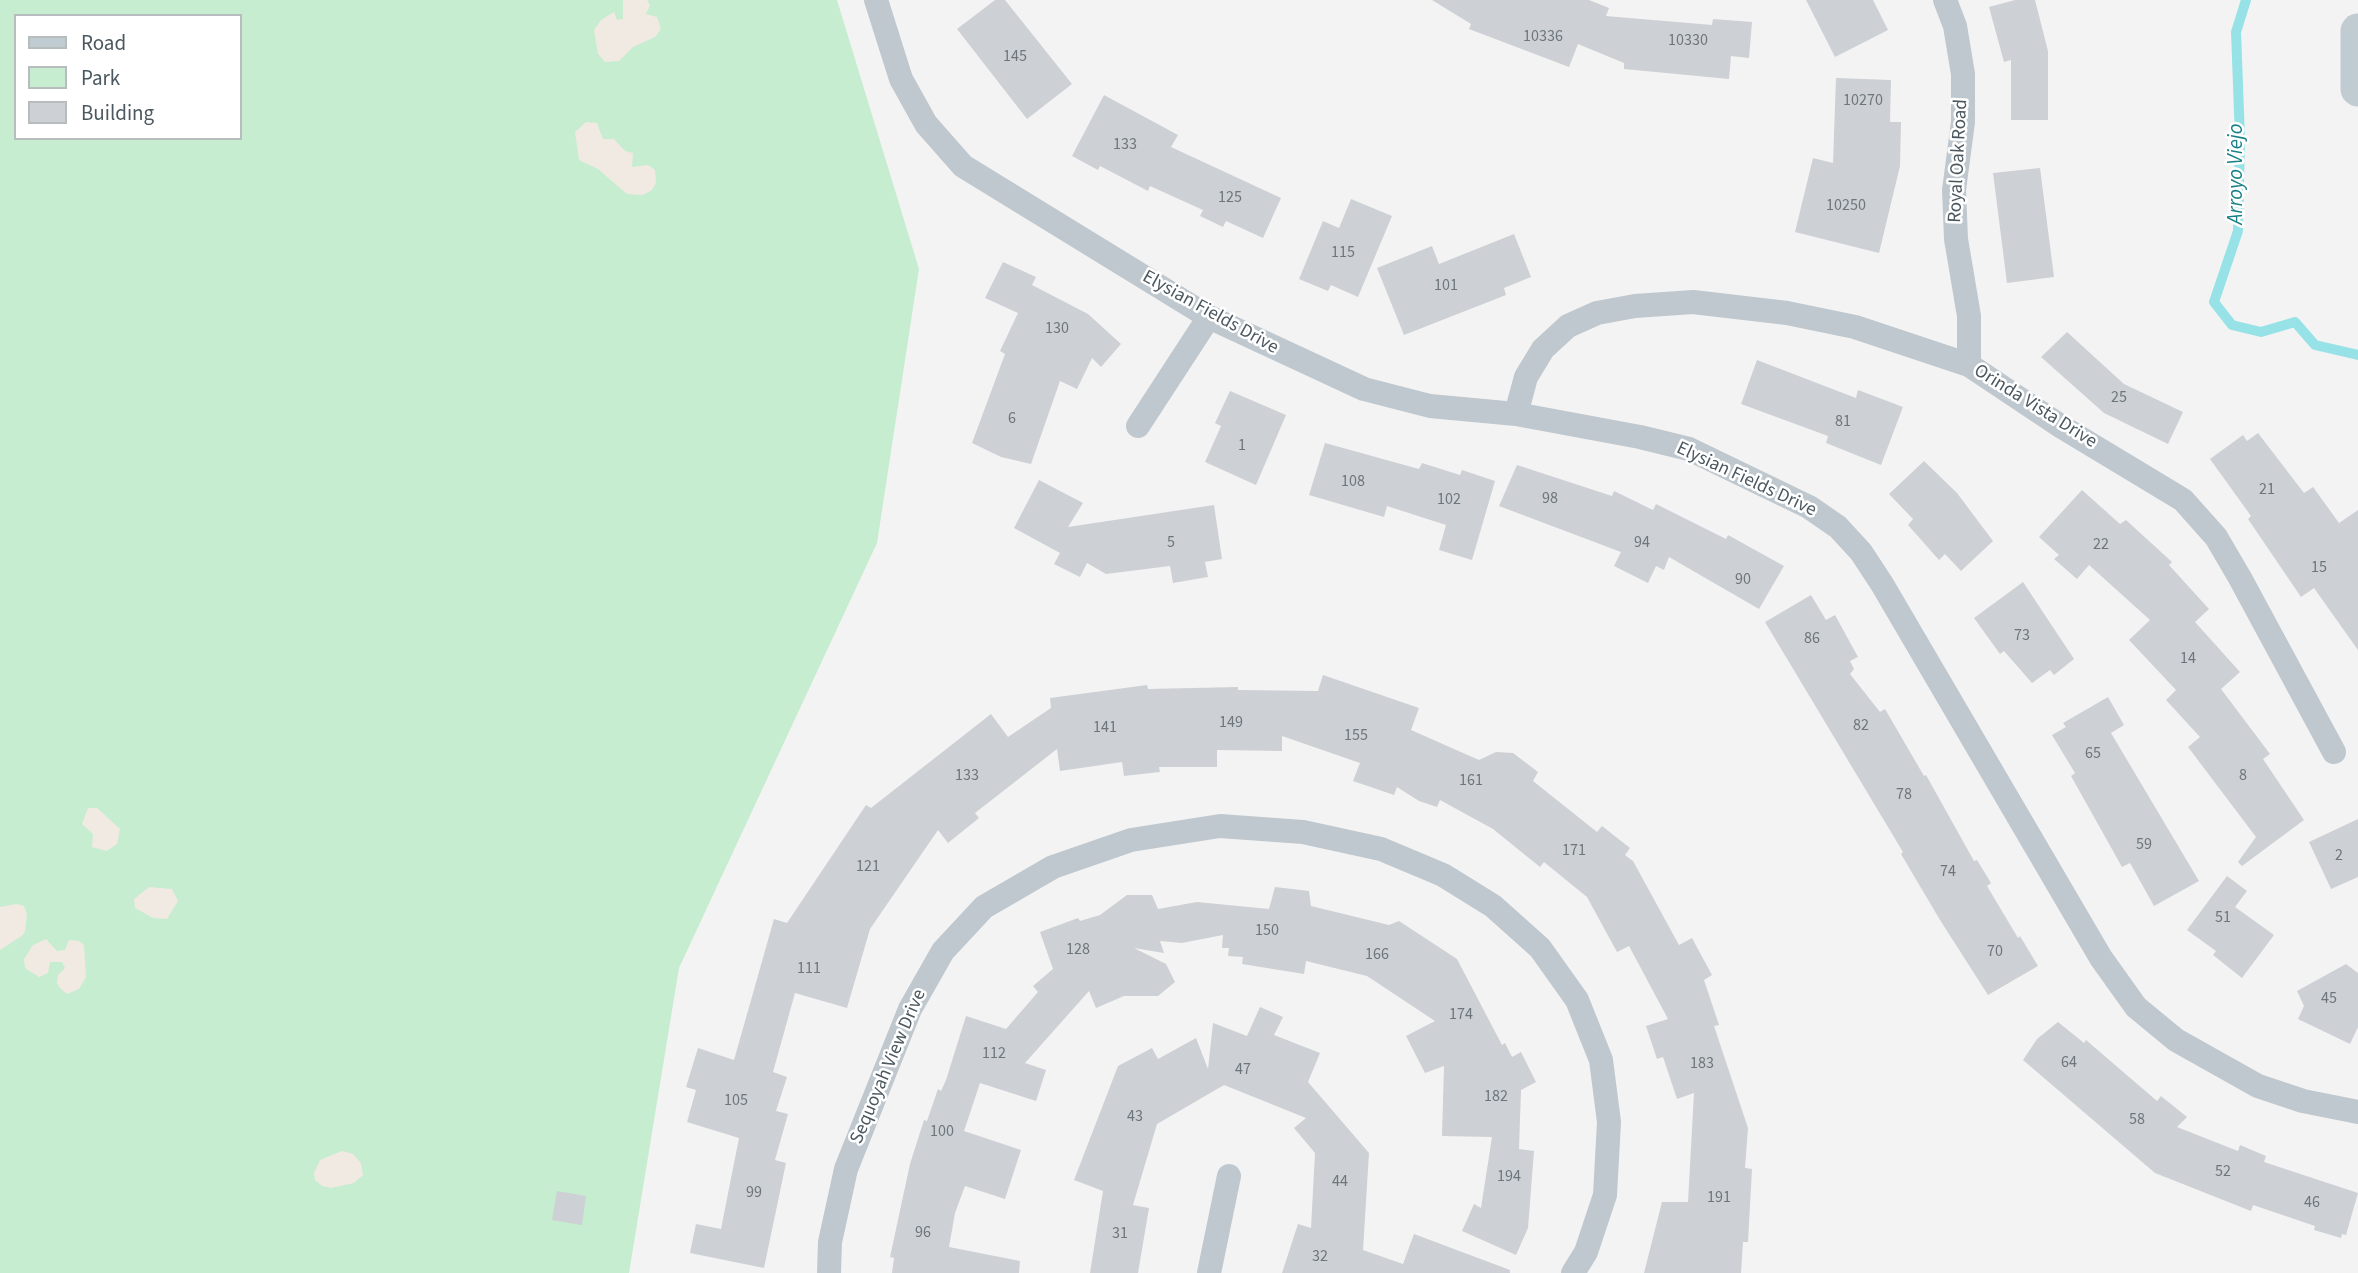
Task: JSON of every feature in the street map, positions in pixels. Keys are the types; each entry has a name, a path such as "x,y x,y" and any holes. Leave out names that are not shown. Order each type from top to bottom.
{"main road":[{"path":"2358,31 2358,89"}],"street":[{"name":"Elysian Fields Drive","path":"876,0 901,79 926,124 963,166 1209,317 1364,389 1430,407 1516,414 1689,449 1809,507 1838,527 1861,552 1882,584 2101,957 2136,1007 2176,1040 2258,1086 2303,1101 2358,1112"},
{"name":"Royal Oak Road","path":"1945,0 1955,26 1963,74 1963,122 1954,190 1956,239 1969,316 1969,365"},
{"name":"Orinda Vista Drive","path":"1516,414 1526,377 1543,349 1568,326 1597,313 1635,306 1693,302 1787,313 1855,327 1969,365 2062,427 2183,500 2216,537 2228,557 2334,752"},
{"path":"1138,426 1209,317"},
{"name":"Sequoyah View Drive","path":"829,1273 830,1242 846,1169 910,1009 943,951 984,907 1053,867 1131,839 1220,827 1303,832 1381,849 1443,875 1483,900 1540,948 1577,1000 1601,1060 1609,1122 1605,1195 1586,1252 1573,1273"},
{"path":"1209,1273 1229,1176"}],"green space":[{"path":"0,0 837,0 919,269 877,543 679,968 629,1273 0,1273"}],"sand":[{"path":"623,0 647,0 650,5 646,14 657,17 661,29 655,37 633,47 619,61 605,62 598,54 594,30 601,20 614,12 617,20 623,19"},
{"path":"586,122 597,123 603,139 614,139 625,151 633,153 632,167 648,165 655,170 656,183 652,190 643,195 627,194 598,169 579,160 575,132"},
{"path":"88,808 97,808 120,829 117,844 107,851 92,847 93,834 82,824"},
{"path":"149,887 172,889 178,901 167,919 153,918 135,908 134,899"},
{"path":"16,904 24,906 27,914 25,931 0,950 0,907"},
{"path":"46,939 57,951 65,950 69,940 79,941 84,945 86,977 79,989 67,994 60,988 57,983 58,975 65,968 62,962 50,962 48,973 39,977 25,968 24,959 33,945"},
{"path":"342,1151 353,1154 361,1163 363,1175 354,1183 331,1188 322,1186 315,1180 314,1173 320,1160"}],"building":[{"path":"995,0 1005,0 1072,84 1027,119 957,29"},
{"path":"1432,0 1589,0 1609,8 1606,16 1712,25 1713,19 1752,22 1749,58 1731,56 1729,79 1624,69 1624,63 1578,44 1569,67 1469,29 1471,24"},
{"path":"1806,0 1873,0 1888,30 1835,57"},
{"path":"2015,0 2035,0 2048,51 2048,120 2011,120 2011,60 2004,62 1989,7"},
{"path":"1836,78 1891,80 1890,122 1901,122 1900,166 1879,253 1795,232 1813,158 1833,163"},
{"path":"1104,95 1178,135 1171,147 1281,198 1263,238 1226,221 1223,227 1200,216 1203,210 1150,186 1148,191 1100,166 1098,170 1072,156"},
{"path":"2040,168 2054,277 2007,283 1993,173"},
{"path":"1351,199 1392,216 1358,297 1331,285 1328,291 1299,279 1323,221 1339,228"},
{"path":"1514,234 1531,277 1504,288 1506,295 1404,335 1377,268 1432,246 1439,264"},
{"path":"1003,262 1036,277 1032,285 1088,314 1121,344 1101,367 1092,358 1077,389 1060,381 1031,464 1001,457 972,443 1005,354 1000,351 1018,313 985,298"},
{"path":"2067,332 2124,384 2183,412 2168,444 2104,413 2041,357"},
{"path":"1757,360 1856,398 1858,390 1903,407 1881,465 1826,443 1828,436 1741,404"},
{"path":"1230,391 1286,415 1256,485 1205,462 1221,426 1215,423"},
{"path":"2258,433 2304,493 2313,487 2339,523 2358,510 2358,650 2314,588 2301,597 2248,519 2251,516 2210,459 2243,435 2247,441"},
{"path":"1325,443 1419,469 1422,463 1460,475 1462,470 1495,481 1472,560 1439,550 1446,525 1387,506 1384,517 1309,495"},
{"path":"1924,461 1957,493 1993,541 1961,571 1945,554 1939,560 1908,525 1913,519 1889,494"},
{"path":"1517,465 1612,496 1614,491 1653,510 1656,504 1726,539 1728,535 1784,566 1759,609 1669,557 1664,570 1656,566 1648,583 1614,566 1621,552 1499,506"},
{"path":"1039,480 1083,503 1068,527 1214,505 1222,559 1205,562 1208,577 1173,583 1170,566 1106,574 1087,563 1080,577 1054,564 1060,553 1014,528"},
{"path":"2082,490 2120,524 2126,520 2172,562 2169,565 2209,609 2195,622 2240,672 2221,689 2270,754 2263,759 2304,820 2242,866 2238,862 2256,837 2188,747 2200,737 2166,700 2176,690 2129,640 2150,620 2089,565 2077,579 2054,559 2059,555 2039,537"},
{"path":"2023,582 2074,659 2054,675 2050,670 2032,683 2004,651 2000,654 1974,618"},
{"path":"1811,595 1826,620 1835,615 1858,657 1850,661 1854,669 1850,674 1880,712 1885,709 1974,861 1977,860 1991,883 1987,886 2038,966 1988,995 1940,920 1901,854 1903,852 1765,622"},
{"path":"1323,675 1419,708 1411,730 1479,760 1496,752 1513,753 1538,772 1533,781 1597,832 1602,826 1630,848 1625,855 1633,861 1679,945 1692,938 1712,975 1704,980 1719,1025 1714,1026 1748,1128 1745,1168 1752,1169 1748,1242 1743,1242 1741,1273 1644,1273 1662,1202 1688,1202 1694,1093 1677,1099 1663,1057 1657,1059 1646,1026 1668,1019 1629,946 1617,952 1587,897 1544,862 1540,867 1493,829 1440,800 1437,807 1419,801 1397,787 1394,795 1353,781 1360,763 1282,736 1282,751 1217,750 1217,767 1159,767 1160,772 1124,776 1122,762 1060,771 1057,749 975,813 979,818 948,843 938,830 870,929 847,1008 795,993 773,1072 787,1077 776,1111 788,1114 775,1160 786,1163 764,1268 690,1253 696,1224 721,1229 739,1138 687,1122 696,1090 686,1087 698,1048 734,1060 774,919 787,923 866,805 871,808 991,714 1008,737 1051,708 1050,698 1147,685 1148,689 1238,687 1238,690 1318,691"},
{"path":"2108,697 2124,725 2111,733 2199,881 2154,906 2130,863 2122,867 2071,776 2075,773 2052,735 2066,727 2063,723"},
{"path":"2358,819 2358,877 2331,889 2309,842"},
{"path":"2227,876 2247,891 2235,907 2274,935 2242,978 2213,955 2216,951 2187,930"},
{"path":"1275,887 1309,891 1311,906 1389,925 1399,921 1457,959 1502,1045 1505,1043 1512,1057 1521,1052 1536,1082 1521,1090 1519,1149 1534,1151 1528,1228 1516,1255 1462,1231 1474,1204 1481,1208 1492,1137 1442,1136 1444,1066 1425,1073 1406,1036 1435,1021 1367,976 1306,961 1304,974 1242,964 1243,957 1228,956 1229,948 1222,948 1223,935 1182,943 1160,941 1164,953 1134,948 1166,964 1175,982 1158,996 1124,996 1096,1008 1089,991 1025,1063 1046,1070 1036,1101 980,1083 964,1131 1021,1150 1005,1199 965,1186 955,1213 949,1247 1020,1261 1019,1273 892,1273 894,1258 890,1257 910,1164 924,1120 927,1121 938,1089 941,1091 946,1080 966,1016 1006,1029 1038,992 1033,986 1053,969 1040,932 1078,918 1080,921 1100,915 1127,895 1152,895 1158,909 1197,902 1269,909"},
{"path":"2346,964 2358,973 2358,1027 2350,1044 2298,1019 2304,1006 2297,991"},
{"path":"1260,1007 1283,1017 1274,1035 1320,1053 1308,1082 1369,1153 1363,1250 1403,1264 1414,1234 1510,1270 1510,1273 1282,1273 1298,1224 1311,1228 1315,1153 1294,1128 1306,1118 1224,1085 1157,1124 1133,1205 1149,1208 1138,1273 1090,1273 1103,1191 1074,1180 1118,1066 1152,1048 1158,1059 1196,1038 1208,1069 1213,1023 1247,1036"},
{"path":"2058,1022 2084,1043 2086,1040 2157,1101 2161,1096 2187,1117 2177,1127 2238,1151 2240,1145 2266,1156 2264,1162 2358,1193 2346,1235 2342,1234 2341,1238 2314,1230 2315,1226 2253,1205 2251,1211 2155,1173 2023,1060 2037,1039"},
{"path":"557,1191 586,1196 582,1225 552,1220"}],"waterway":[{"name":"Arroyo Viejo","path":"2246,0 2236,32 2240,139 2238,231 2214,302 2232,325 2261,332 2295,322 2315,345 2358,355"}]}
